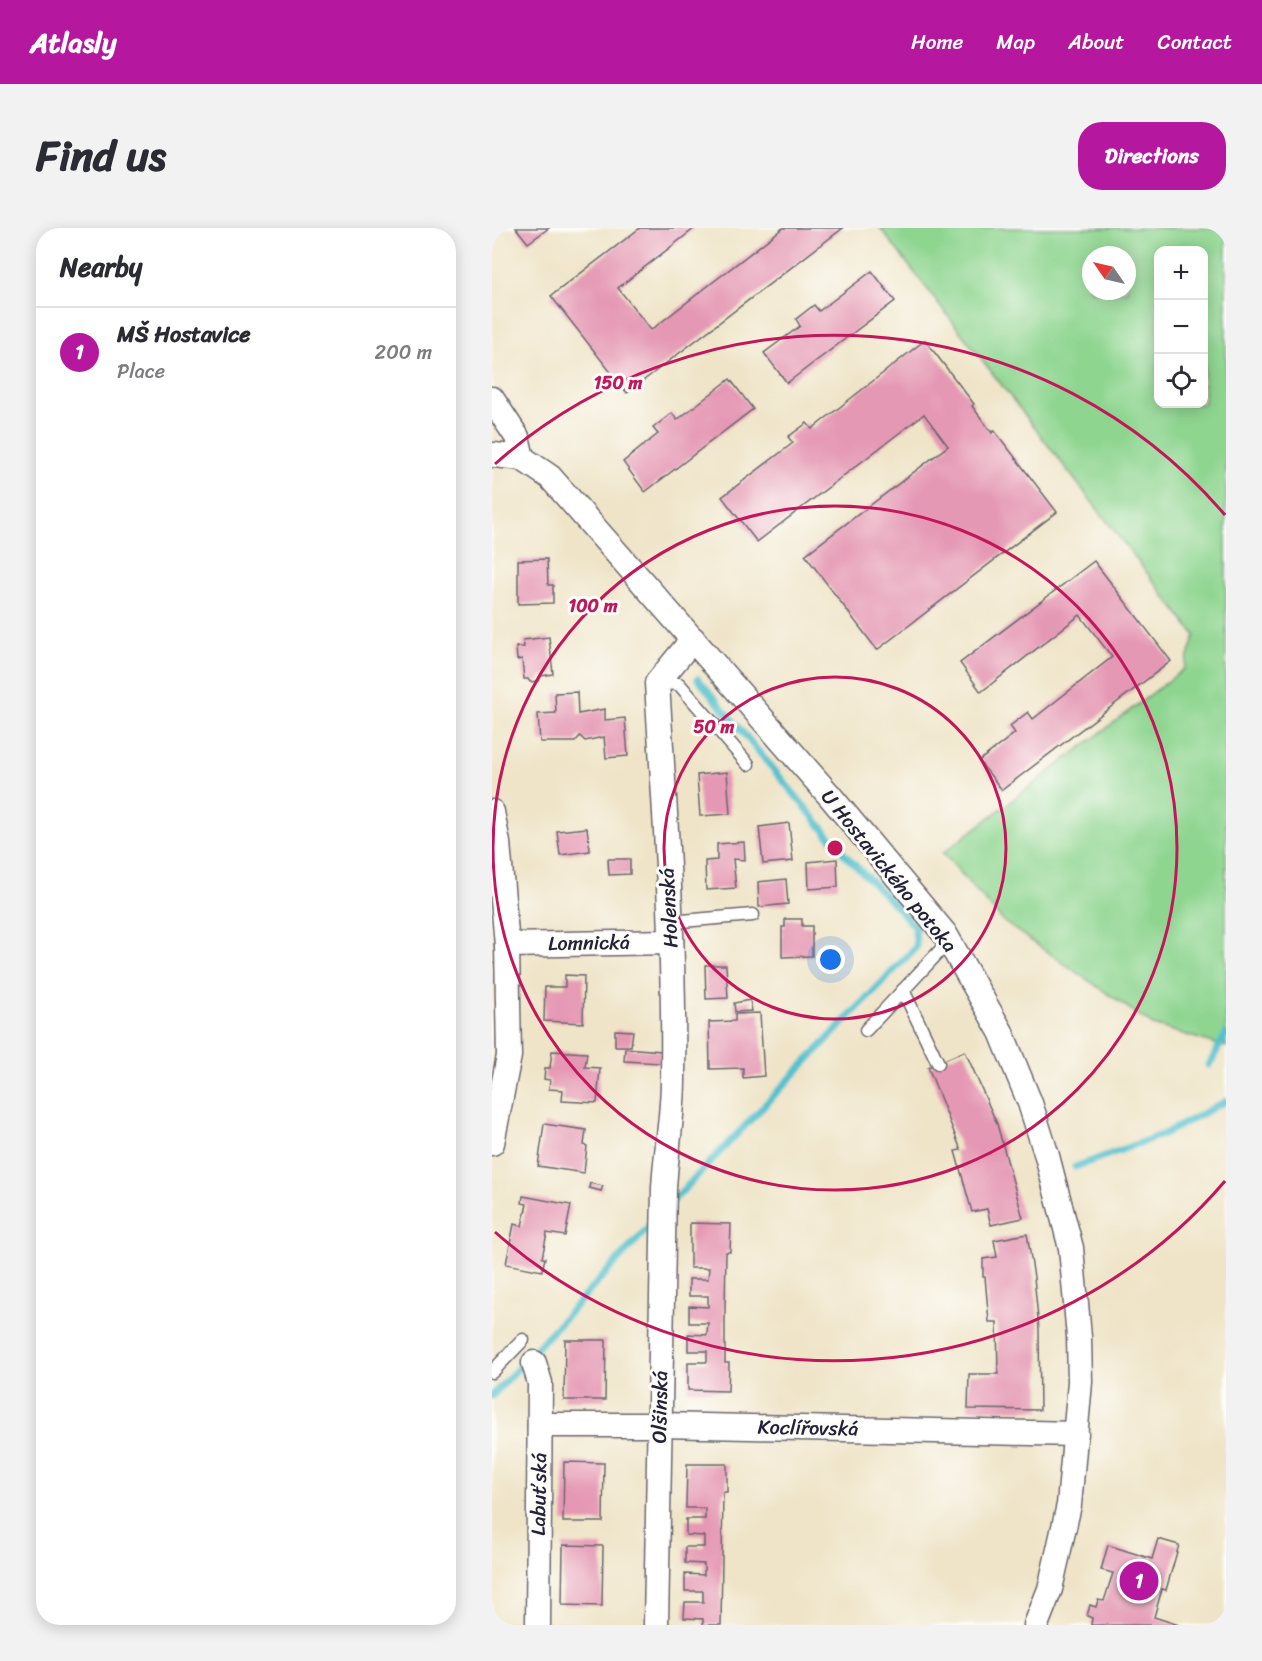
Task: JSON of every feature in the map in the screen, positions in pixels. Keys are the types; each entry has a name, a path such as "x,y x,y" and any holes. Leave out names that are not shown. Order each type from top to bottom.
{"street":[{"path":"492,399 518,436 522,458"},
{"name":"U Hostavického potoka","path":"493,456 522,458 550,477 693,639 830,796 949,941 1001,1032 1030,1103 1047,1156 1071,1248 1079,1337 1080,1382 1069,1505 1050,1588 1036,1625"},
{"path":"657,683 693,639"},
{"name":"Holenská","path":"657,683 671,932 672,1118 664,1188"},
{"path":"492,812 498,843 507,945 509,1056 492,1143"},
{"name":"Lomnická","path":"507,945 671,932"},
{"name":"Olšinská","path":"656,1625 664,1188"},
{"name":"Labuťská","path":"534,1363 540,1383 538,1625"},
{"name":"Koclířovská","path":"540,1425 660,1425 1076,1434"}],"lane":[{"path":"657,683 679,684 748,764"},
{"path":"671,932 753,915"},
{"path":"866,1030 949,941"},
{"path":"903,990 938,1063"},
{"path":"492,1372 523,1340"}],"green space":[{"path":"880,228 1226,228 1226,1047 1153,1025 1004,922 943,853 1184,669 1195,635"}],"building":[{"path":"516,228 549,228 528,243"},
{"path":"640,228 695,228 618,288 651,330 783,228 843,228 627,393 551,296"},
{"path":"872,271 895,301 787,383 764,353 800,326 796,319 814,305 819,311"},
{"path":"925,340 974,404 972,406 992,433 994,430 1057,512 877,650 805,555 948,446 924,414 757,542 722,497 793,443 788,437 807,423 812,429"},
{"path":"730,379 753,409 645,492 623,462 658,434 653,428 672,413 677,420"},
{"path":"547,559 548,585 553,585 553,603 518,604 518,560"},
{"path":"1094,561 1171,661 1002,790 979,761 1015,733 1010,726 1028,712 1033,719 1112,657 1080,615 981,692 960,663"},
{"path":"549,637 553,674 541,676 539,681 530,682 524,679 522,659 517,660 516,647 524,647 523,640"},
{"path":"577,692 578,714 605,709 605,720 625,718 628,756 606,758 604,737 585,741 580,736 575,742 540,742 538,714 556,713 555,693"},
{"path":"727,772 730,814 700,816 697,775"},
{"path":"789,823 793,861 763,864 759,827"},
{"path":"587,828 590,851 560,855 557,831"},
{"path":"744,842 745,860 733,859 736,888 706,890 705,861 717,860 717,844"},
{"path":"608,859 630,859 630,874 609,875"},
{"path":"837,859 838,887 809,889 808,862"},
{"path":"786,879 788,904 759,907 758,882"},
{"path":"785,919 802,919 802,926 812,926 812,956 782,957 782,927 785,927"},
{"path":"705,965 726,965 728,998 706,999"},
{"path":"565,975 584,976 583,1023 544,1021 545,987 565,987"},
{"path":"750,1000 752,1011 735,1012 734,1003"},
{"path":"760,1013 764,1076 743,1078 743,1068 710,1069 709,1022 735,1021 735,1014"},
{"path":"615,1030 633,1031 631,1046 615,1046"},
{"path":"625,1048 662,1051 661,1063 624,1061"},
{"path":"552,1051 587,1053 585,1067 600,1068 597,1103 562,1101 563,1090 549,1089 550,1080 544,1079 545,1068 550,1068"},
{"path":"965,1051 997,1124 1023,1218 991,1225 987,1209 972,1212 955,1151 961,1150 928,1067"},
{"path":"544,1124 586,1130 584,1173 538,1166"},
{"path":"590,1183 603,1186 601,1191 589,1188"},
{"path":"523,1196 571,1205 565,1236 547,1233 542,1271 506,1264 514,1224 522,1226 527,1204 522,1203"},
{"path":"690,1223 731,1224 730,1252 726,1252 725,1307 725,1363 729,1363 728,1391 688,1390 688,1362 707,1362 707,1351 688,1351 688,1334 707,1335 708,1323 689,1323 689,1306 708,1307 708,1296 689,1296 689,1279 708,1279 709,1268 690,1268"},
{"path":"1027,1234 1039,1329 1040,1410 968,1409 969,1374 998,1374 997,1322 989,1322 983,1259 997,1257 994,1240"},
{"path":"565,1340 606,1340 605,1400 564,1400"},
{"path":"564,1462 604,1463 603,1522 563,1522"},
{"path":"687,1464 727,1464 727,1492 723,1492 721,1625 703,1625 703,1619 684,1618 685,1602 703,1602 703,1591 685,1591 685,1574 704,1575 704,1564 685,1563 685,1547 704,1547 704,1536 686,1535 686,1519 705,1519 705,1508 686,1508"},
{"path":"1158,1539 1179,1545 1166,1590 1162,1589 1154,1617 1179,1625 1091,1625 1092,1618 1087,1616 1090,1605 1096,1607 1098,1600 1104,1601 1113,1573 1101,1570 1108,1545 1152,1559"},
{"path":"563,1545 603,1546 602,1606 562,1605"}],"waterway":[{"path":"670,1204 916,947 915,927 845,855 698,679"},
{"path":"1209,1065 1226,1034"},
{"path":"1075,1167 1164,1134 1226,1101"},
{"path":"492,1396 656,1219"}],"place":[{"name":"MŠ Hostavice","path":"1139,1581"}]}
